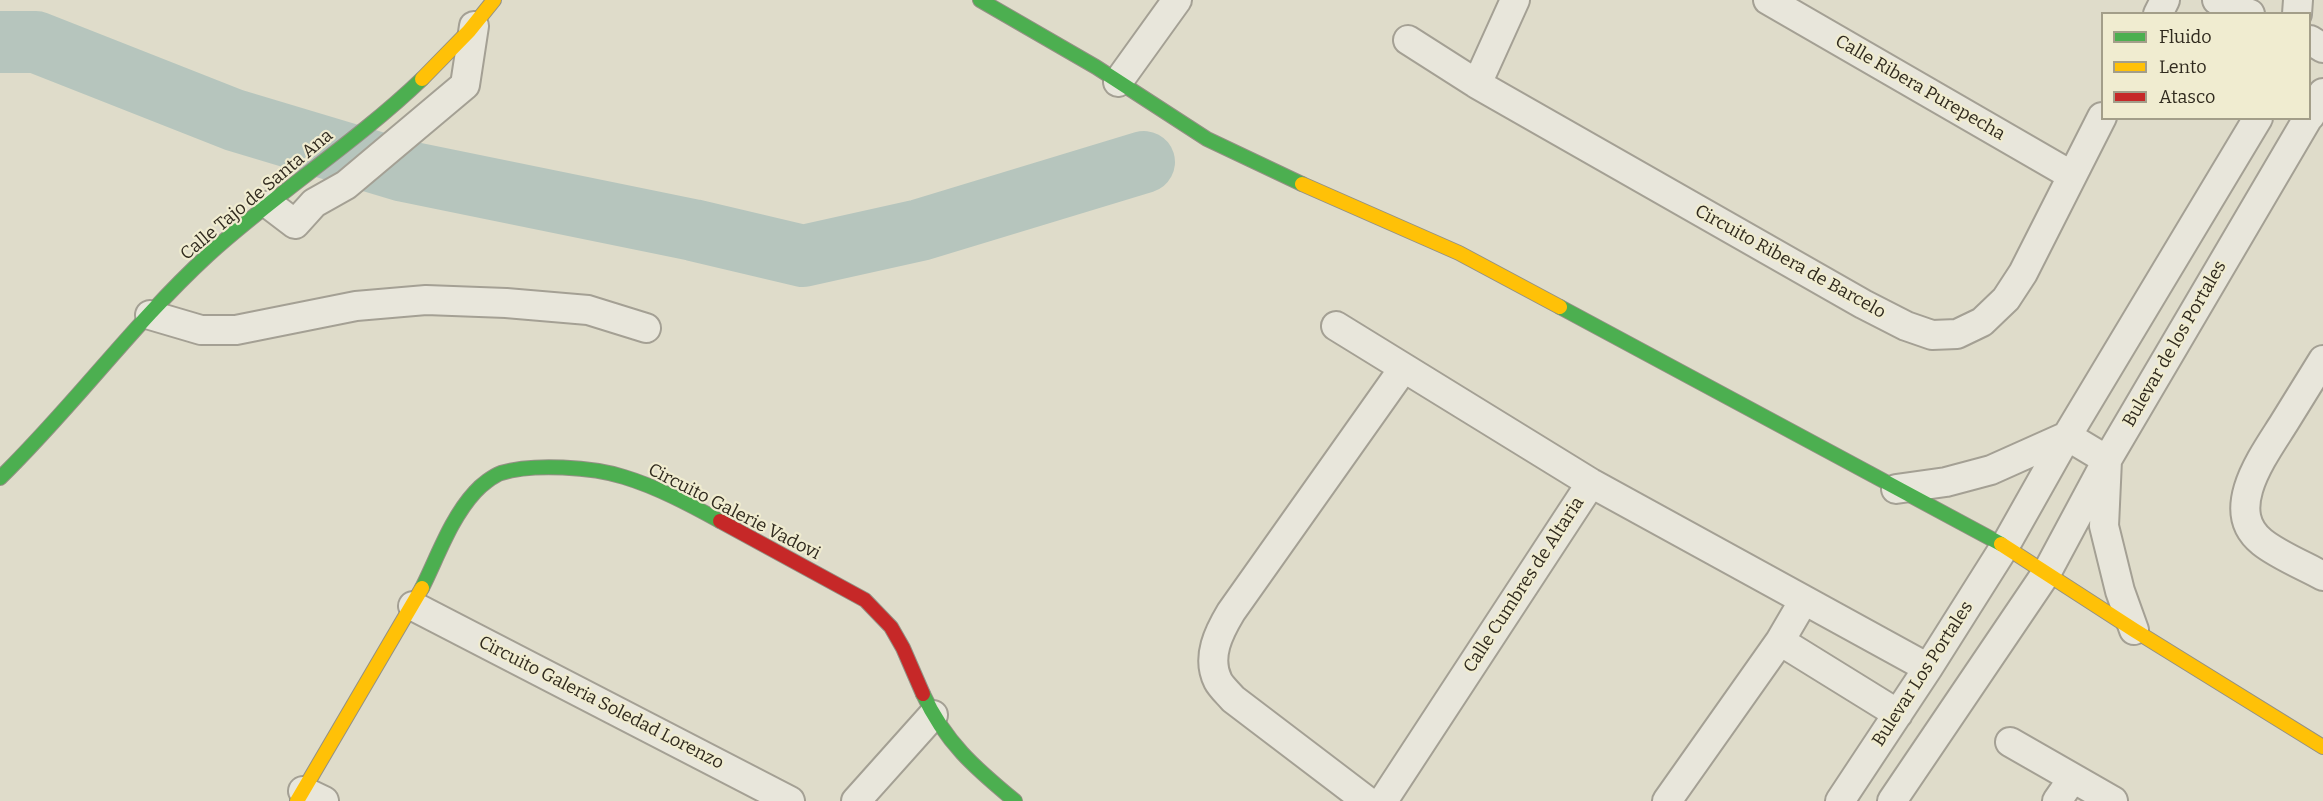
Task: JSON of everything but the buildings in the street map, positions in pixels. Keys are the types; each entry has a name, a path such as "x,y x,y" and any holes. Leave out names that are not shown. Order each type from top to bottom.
{"street":[{"name":"Calle Tajo de Santa Ana","path":"0,478 29,451 150,315 207,256 372,124 425,78 474,26 494,0"},
{"path":"980,0 1118,82 1207,139 1315,190 1459,253 2005,546 2134,630 2323,747"},
{"path":"1118,82 1177,0"},
{"path":"1478,84 1515,0"},
{"name":"Calle Ribera Purepecha","path":"1768,0 2071,175"},
{"path":"2217,0 2245,12"},
{"path":"270,205 295,224 314,204 346,185 465,85 474,26"},
{"name":"Circuito Ribera de Barcelo","path":"1408,40 1478,84 1863,304 1906,326 1932,335 1957,334 1982,322 2006,299 2022,273 2101,120"},
{"name":"Bulevar de los Portales","path":"2311,114 2323,93"},
{"path":"2005,546 2067,436 2255,120"},
{"name":"Bulevar de los Portales","path":"2047,572 2107,460 2307,120"},
{"path":"150,315 201,330 236,330 356,306 426,300 506,303 588,310 646,328"},
{"path":"1336,326 1591,483"},
{"path":"2323,360 2250,480 2246,503 2248,524 2262,542 2323,576"},
{"path":"2111,362 2151,385"},
{"path":"1367,801 1233,699 1218,680 1214,661 1217,636 1231,612 1403,369"},
{"path":"1896,489 1946,482 1991,470 2067,436"},
{"path":"2067,436 2107,460 2104,526 2120,591 2134,630"},
{"name":"Circuito Galerie Vadovi","path":"308,798 413,606 459,513 476,491 499,474 530,467 575,469 622,476 659,490 865,600 890,625 915,671 933,715 952,744 1015,801"},
{"name":"Calle Cumbres de Altaria","path":"1383,801 1591,483 1928,668"},
{"name":"Bulevar Los Portales","path":"1839,801 1928,668 2005,546"},
{"path":"1892,801 2047,572"},
{"path":"1667,801 1780,641 1804,600"},
{"name":"Circuito Galeria Soledad Lorenzo","path":"413,606 790,801"},
{"path":"1780,641 1898,714"},
{"path":"856,801 933,715"},
{"path":"2010,742 2065,789 2113,801"}],"waterway":[{"path":"0,42 36,42 234,120 404,171 693,230 803,256 920,230 1144,162"}],"traffic: fast":[{"path":"980,0 1096,67 1207,139 1302,184"},
{"path":"0,478 53,423 154,309 208,255 261,210 370,125 422,79"},
{"path":"1560,307 2001,544"},
{"path":"422,588 452,525 466,502 491,478 514,470 563,467 611,474 661,491 720,521"},
{"path":"923,694 941,726 962,753 1015,801"}],"traffic: slow":[{"path":"422,79 469,31 494,0"},
{"path":"1302,184 1459,253 1560,307"},
{"path":"2001,544 2134,630 2323,747"},
{"path":"297,801 422,588"}],"traffic: jam":[{"path":"720,521 865,600 891,627 923,694"}]}
